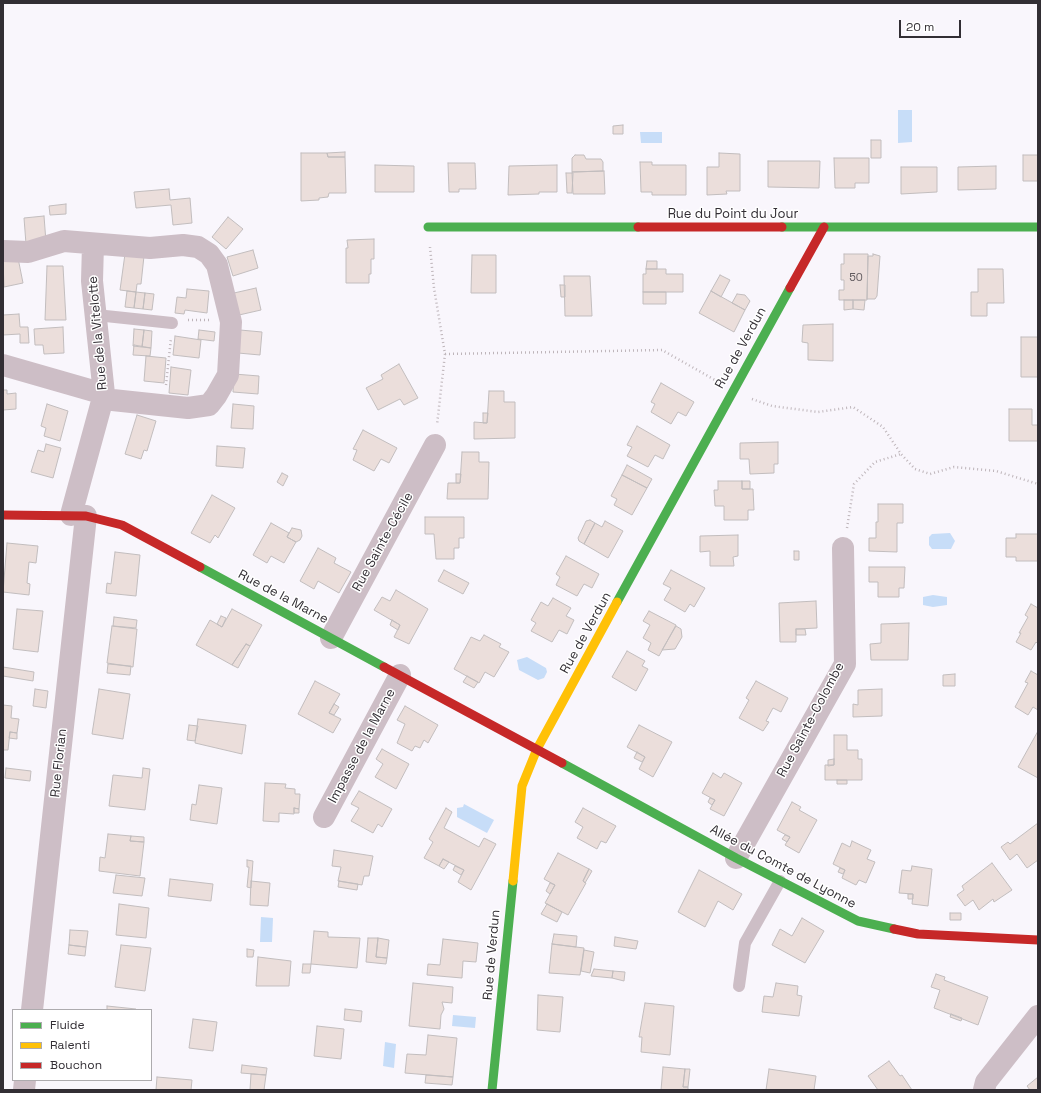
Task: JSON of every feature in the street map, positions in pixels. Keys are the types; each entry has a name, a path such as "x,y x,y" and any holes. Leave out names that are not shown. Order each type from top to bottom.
{"street":[{"name":"Rue du Point du Jour","path":"428,227 1038,227"},
{"name":"Rue de Verdun","path":"492,1090 522,786 537,749 732,390 824,227"},
{"path":"3,250 28,252 64,241 150,248 183,244 198,248 209,254 217,265 231,322 228,375 209,405 200,408 165,406 104,396 3,365"},
{"name":"Rue de la Vitelotte","path":"79,516 104,396 92,281 93,244"},
{"name":"Rue Sainte-Cécile","path":"331,638 435,446"},
{"name":"Rue de la Marne","path":"3,515 79,516 122,526 537,749"},
{"name":"Rue Florian","path":"32,1009 79,516"},
{"name":"Rue Sainte-Colombe","path":"736,858 845,664 843,548"},
{"name":"Impasse de la Marne","path":"324,817 400,675"},
{"name":"Allée du Comte de Lyonne","path":"537,749 736,858 858,921 918,934 1038,940"},
{"path":"984,1090 986,1082 1038,1016"}],"lane":[{"path":"96,315 172,323"},
{"path":"739,986 745,942 780,881"}],"path":[{"path":"428,227 434,288 445,354 435,446"},
{"path":"165,406 172,323 196,318 231,322"},
{"path":"445,354 662,350 717,382"},
{"path":"750,398 772,406 818,412 853,407 883,427 901,454 914,469 930,474 954,468 996,471 1038,484"},
{"path":"843,548 854,484 875,462 901,454"}],"water":[{"path":"898,110 912,110 912,142 898,143"},
{"path":"640,132 662,132 662,143 641,143"},
{"path":"950,533 955,541 951,549 932,549 929,545 929,537 932,534"},
{"path":"933,595 947,597 947,605 933,607 923,605 923,597"},
{"path":"527,657 546,668 547,672 544,678 538,680 519,670 517,660"},
{"path":"464,804 494,820 487,833 457,817 457,808 463,807"},
{"path":"261,917 273,918 272,942 260,942"},
{"path":"453,1015 476,1017 475,1028 452,1026"},
{"path":"385,1042 396,1044 394,1068 383,1066"}],"building":[{"path":"623,125 623,134 613,134 613,126"},
{"path":"871,140 881,140 881,158 871,158"},
{"path":"345,152 345,157 328,157 327,153"},
{"path":"301,153 327,153 328,157 345,157 346,193 329,193 328,197 319,198 319,200 301,201"},
{"path":"719,153 740,154 740,191 726,191 727,194 707,195 707,167 719,167"},
{"path":"575,155 584,155 586,159 601,159 603,162 603,171 572,172 572,158"},
{"path":"1023,155 1038,155 1038,181 1023,181"},
{"path":"834,158 869,158 869,183 855,183 855,188 835,188"},
{"path":"768,161 820,161 819,188 768,187"},
{"path":"640,162 652,162 652,165 686,165 686,195 652,195 652,192 641,192"},
{"path":"448,163 475,163 476,189 459,189 459,192 449,192"},
{"path":"375,165 414,166 414,192 375,192"},
{"path":"557,165 557,192 508,195 509,166"},
{"path":"996,166 996,189 958,190 958,167"},
{"path":"901,167 937,167 937,192 901,194"},
{"path":"604,171 605,194 573,194 572,172"},
{"path":"566,173 573,173 572,193 567,193"},
{"path":"169,189 170,200 190,198 192,223 173,225 171,205 136,208 134,192"},
{"path":"66,204 66,214 50,215 49,206"},
{"path":"44,216 46,242 26,244 24,218"},
{"path":"228,217 243,229 226,249 212,237"},
{"path":"374,239 374,259 371,259 371,274 369,274 369,283 346,283 347,240"},
{"path":"253,250 258,268 233,276 227,257"},
{"path":"125,254 144,256 141,284 137,284 136,292 120,290"},
{"path":"844,254 868,254 867,300 839,300 839,290 844,290 844,280 841,280 841,264 844,264"},
{"path":"873,254 880,256 877,296 875,299 867,299 868,256 873,256"},
{"path":"472,255 496,255 496,293 471,293"},
{"path":"18,258 23,283 4,287 3,261"},
{"path":"647,261 657,261 657,269 646,269"},
{"path":"47,266 63,266 66,320 45,320"},
{"path":"646,269 666,269 666,274 683,274 683,292 643,292 643,274 646,274"},
{"path":"978,269 1003,269 1004,303 987,303 987,316 971,316 971,292 978,292"},
{"path":"720,275 730,280 721,297 711,291"},
{"path":"564,276 590,276 592,316 565,316"},
{"path":"560,285 565,285 565,297 561,297"},
{"path":"256,288 261,310 239,315 234,293"},
{"path":"187,289 209,291 207,313 185,310 184,314 175,313 177,297 186,298"},
{"path":"127,291 136,292 134,308 125,307"},
{"path":"711,291 745,310 734,332 699,313"},
{"path":"136,292 145,293 143,309 134,308"},
{"path":"643,292 666,292 666,304 643,304"},
{"path":"145,293 154,294 152,310 143,309"},
{"path":"737,294 745,295 750,301 745,310 732,303"},
{"path":"844,300 853,300 853,309 844,310"},
{"path":"853,300 865,300 864,310 853,309"},
{"path":"19,314 20,327 28,327 29,343 20,343 20,334 3,335 3,315"},
{"path":"833,324 833,361 808,360 808,343 802,342 803,325"},
{"path":"63,327 64,353 44,354 43,345 35,345 34,329"},
{"path":"134,329 144,330 142,347 133,346"},
{"path":"144,330 152,331 151,348 142,347"},
{"path":"199,330 215,332 214,341 198,339"},
{"path":"240,330 262,332 260,355 238,353"},
{"path":"175,336 201,340 199,358 173,355"},
{"path":"1021,337 1038,337 1038,377 1021,377"},
{"path":"134,345 151,348 150,356 133,355"},
{"path":"146,356 166,358 164,383 144,381"},
{"path":"399,364 418,398 404,405 400,399 378,410 366,388 383,379 381,375"},
{"path":"171,367 191,370 188,395 169,393"},
{"path":"234,374 259,376 258,394 233,392"},
{"path":"661,383 694,402 686,416 678,412 671,424 651,412 655,404 651,402"},
{"path":"3,390 7,390 7,394 16,393 16,409 3,410"},
{"path":"489,391 504,391 504,402 515,402 515,438 474,439 474,422 487,423"},
{"path":"47,404 68,411 60,441 44,436 46,428 41,426"},
{"path":"233,404 254,406 253,429 231,428"},
{"path":"1009,409 1032,409 1032,425 1038,425 1038,441 1009,441"},
{"path":"483,413 488,413 487,423 483,423"},
{"path":"137,415 156,421 147,451 144,450 141,459 125,454"},
{"path":"637,426 670,445 663,459 655,455 648,467 627,456 632,447 627,445"},
{"path":"363,430 397,448 389,463 381,459 374,471 353,460 357,450 353,449"},
{"path":"778,442 778,464 774,464 774,473 750,474 749,459 740,459 740,443"},
{"path":"46,444 61,448 53,478 31,472 38,450 44,452"},
{"path":"217,446 245,448 243,468 216,466"},
{"path":"462,452 479,452 479,462 489,462 488,499 447,499 448,483 460,483"},
{"path":"627,465 652,479 647,488 622,475"},
{"path":"282,473 288,476 283,486 277,482"},
{"path":"456,474 461,474 460,483 456,483"},
{"path":"622,475 647,488 632,515 614,505 617,499 611,496"},
{"path":"718,481 742,481 742,489 753,489 754,510 748,510 748,520 724,520 724,506 715,506 714,490 718,490"},
{"path":"742,481 750,481 750,489 742,489"},
{"path":"212,495 235,508 218,538 215,535 210,543 191,533"},
{"path":"878,504 903,504 903,523 897,523 897,552 869,551 869,538 876,538"},
{"path":"425,517 464,517 464,538 459,538 459,548 454,548 454,559 436,559 434,534 425,534"},
{"path":"590,520 595,523 584,544 579,541 578,538 586,521"},
{"path":"605,521 623,531 608,558 584,544 595,523 602,527"},
{"path":"271,523 289,533 287,537 296,542 284,563 271,556 267,563 253,555"},
{"path":"292,528 301,530 302,536 300,540 296,542 287,537"},
{"path":"1016,534 1038,534 1038,561 1016,561 1016,557 1006,557 1006,538 1016,538"},
{"path":"738,535 738,556 733,557 734,566 710,566 710,551 700,552 700,536"},
{"path":"7,543 38,546 36,563 29,562 27,583 30,584 29,595 3,592"},
{"path":"318,548 336,558 334,563 351,572 339,593 318,581 314,589 300,581"},
{"path":"794,551 799,551 799,560 794,560"},
{"path":"115,552 140,555 136,596 106,593 107,583 111,584"},
{"path":"566,556 599,574 592,588 584,584 577,596 556,585 560,577 556,574"},
{"path":"869,567 905,567 904,588 899,588 899,597 878,597 878,582 869,582"},
{"path":"444,570 469,583 463,594 438,581"},
{"path":"671,570 705,588 694,607 690,604 685,612 664,600 671,588 663,584"},
{"path":"396,590 428,609 409,644 394,637 400,625 374,610 382,597 390,601"},
{"path":"553,598 571,608 566,616 574,620 567,634 559,630 552,642 531,631 536,623 531,620 541,602 548,606"},
{"path":"816,601 817,628 796,629 796,642 780,642 779,603"},
{"path":"1031,604 1038,608 1038,644 1036,642 1031,650 1016,642 1028,617 1025,615"},
{"path":"17,609 43,611 38,652 13,649"},
{"path":"232,609 262,625 250,646 246,644 232,665 196,645 210,620 222,627"},
{"path":"649,611 676,625 659,656 648,650 651,643 643,638 650,625 643,621"},
{"path":"221,616 226,618 222,627 217,624"},
{"path":"114,617 137,620 136,628 113,626"},
{"path":"392,620 400,625 398,630 390,625"},
{"path":"909,623 908,660 871,660 870,644 881,643 881,624"},
{"path":"112,626 137,629 133,667 107,663"},
{"path":"676,626 681,629 682,637 675,649 662,650"},
{"path":"796,629 805,629 806,635 796,635"},
{"path":"484,635 501,644 499,647 509,652 494,677 485,672 479,683 454,669 471,637 480,641"},
{"path":"246,644 250,646 238,668 232,665"},
{"path":"627,651 645,661 642,666 648,669 636,691 612,677"},
{"path":"108,664 131,666 130,675 107,673"},
{"path":"3,667 34,672 33,681 3,676"},
{"path":"1031,671 1038,675 1038,710 1033,707 1028,715 1015,707 1028,683 1025,682"},
{"path":"955,674 955,686 943,686 943,675"},
{"path":"467,676 478,682 474,688 463,682"},
{"path":"315,681 340,694 329,713 341,719 333,733 298,714"},
{"path":"756,681 788,698 781,712 773,708 766,721 769,722 763,731 739,718 749,700 746,698"},
{"path":"35,689 48,691 46,708 33,706"},
{"path":"99,689 130,694 123,739 92,734"},
{"path":"882,689 882,716 853,717 853,704 858,705 858,690"},
{"path":"334,704 339,707 334,715 329,713"},
{"path":"3,705 12,706 11,718 19,719 17,733 10,732 8,750 3,750"},
{"path":"405,706 438,725 428,743 424,740 420,748 415,746 412,751 397,743 405,724 397,720"},
{"path":"198,719 246,725 242,754 195,743"},
{"path":"189,725 198,726 195,741 187,740"},
{"path":"639,725 672,742 653,777 639,769 645,757 627,747"},
{"path":"1038,731 1038,778 1018,767"},
{"path":"10,732 17,733 17,739 9,738"},
{"path":"834,735 847,735 847,750 858,750 858,759 862,759 862,780 825,780 825,765 834,765"},
{"path":"382,749 409,764 396,789 375,777 383,764 376,759"},
{"path":"637,752 645,757 642,762 634,758"},
{"path":"834,759 834,765 828,766 828,760"},
{"path":"6,768 31,771 30,781 5,778"},
{"path":"143,768 150,769 145,810 109,806 113,775 142,778"},
{"path":"713,773 721,778 724,773 742,783 724,816 710,809 715,800 702,793"},
{"path":"837,780 847,780 847,784 837,784"},
{"path":"265,783 286,784 285,788 295,789 295,794 300,794 299,809 294,808 294,814 279,813 279,822 263,821"},
{"path":"199,785 222,788 217,824 190,820 192,804 196,805"},
{"path":"359,791 392,809 382,827 378,824 373,833 351,821 359,808 351,804"},
{"path":"710,798 715,800 712,805 708,802"},
{"path":"792,802 801,807 799,810 817,820 799,853 785,845 790,837 777,830"},
{"path":"294,808 299,809 299,813 294,813"},
{"path":"446,808 452,812 444,828 479,847 484,838 496,844 471,890 458,882 464,870 443,859 439,866 424,858 433,842 429,839"},
{"path":"583,808 616,826 606,843 601,841 597,849 577,838 583,827 575,822"},
{"path":"1038,823 1038,860 1027,868 1017,854 1010,860 1001,847 1008,842 1010,844"},
{"path":"108,834 131,836 130,841 144,842 140,876 99,871 100,857 105,858"},
{"path":"785,835 790,837 787,842 782,839"},
{"path":"131,836 144,837 144,842 130,841"},
{"path":"852,841 871,850 867,859 875,862 866,883 859,880 856,885 842,878 845,870 833,864 842,843 850,847"},
{"path":"334,850 373,856 369,876 364,876 362,885 338,881 341,867 332,866"},
{"path":"558,853 589,869 583,881 586,883 568,915 545,903 555,885 544,879"},
{"path":"443,859 449,862 444,869 439,866"},
{"path":"247,860 253,861 251,888 247,887 249,867 247,867"},
{"path":"992,863 1012,890 994,902 993,899 979,910 973,900 965,906 957,895 964,890 962,886"},
{"path":"455,866 464,870 461,875 453,870"},
{"path":"912,866 932,869 928,906 912,904 913,894 899,893 902,870 911,871"},
{"path":"840,868 845,870 843,874 838,872"},
{"path":"589,869 592,871 585,883 583,881"},
{"path":"699,870 742,894 733,910 718,901 705,927 678,912"},
{"path":"116,875 145,878 142,896 113,893"},
{"path":"170,879 213,884 211,901 168,896"},
{"path":"251,881 270,883 268,906 250,905"},
{"path":"339,881 358,884 357,890 338,887"},
{"path":"550,883 555,885 550,894 546,891"},
{"path":"908,894 913,894 913,899 908,899"},
{"path":"119,904 149,908 146,938 116,935"},
{"path":"547,904 562,912 557,922 541,914"},
{"path":"950,913 961,913 961,920 950,920"},
{"path":"802,918 824,931 805,963 772,945 780,929 792,936"},
{"path":"70,930 88,931 86,947 69,945"},
{"path":"314,931 328,932 328,937 360,938 357,968 311,964"},
{"path":"554,934 577,936 576,947 552,944"},
{"path":"615,937 638,941 636,949 614,946"},
{"path":"368,938 378,938 376,957 387,958 386,964 366,962"},
{"path":"378,938 389,940 387,958 376,957"},
{"path":"443,939 478,943 476,962 463,961 462,978 427,975 428,964 440,965"},
{"path":"552,944 584,948 580,975 549,973"},
{"path":"69,945 86,947 85,956 68,954"},
{"path":"121,945 151,948 145,991 115,987"},
{"path":"247,949 254,950 253,957 247,957"},
{"path":"584,950 594,952 590,973 581,971"},
{"path":"258,957 291,961 289,986 256,986"},
{"path":"303,964 311,964 310,973 302,973"},
{"path":"594,969 613,971 612,978 591,976"},
{"path":"613,971 625,972 624,981 612,978"},
{"path":"936,974 945,977 944,980 988,997 978,1025 934,1008 940,990 931,987"},
{"path":"413,983 453,987 452,1003 442,1002 444,1009 441,1015 440,1029 409,1026"},
{"path":"776,983 798,986 797,995 802,996 799,1016 762,1012 764,996 773,997"},
{"path":"538,995 563,997 560,1032 537,1030"},
{"path":"645,1003 674,1006 670,1055 641,1052 642,1037 639,1037"},
{"path":"107,1006 136,1009 107,1009"},
{"path":"345,1009 362,1011 361,1022 344,1020"},
{"path":"951,1014 962,1018 961,1021 950,1017"},
{"path":"193,1019 217,1022 213,1051 189,1048"},
{"path":"317,1026 344,1029 341,1059 314,1056"},
{"path":"428,1035 457,1038 453,1077 405,1073 407,1054 426,1055"},
{"path":"889,1061 900,1076 902,1075 912,1090 878,1090 868,1076"},
{"path":"242,1065 267,1068 266,1075 241,1073"},
{"path":"663,1067 685,1069 683,1087 688,1087 688,1090 661,1090"},
{"path":"685,1069 690,1069 688,1087 683,1087"},
{"path":"769,1069 816,1076 814,1090 766,1090"},
{"path":"251,1074 266,1075 264,1090 250,1090"},
{"path":"426,1075 453,1077 452,1085 425,1083"},
{"path":"157,1077 192,1080 191,1090 156,1090"},
{"path":"1038,1077 1038,1090 1030,1090 1027,1086"}],"traffic: fast":[{"path":"428,227 638,227"},
{"path":"782,227 1038,227"},
{"path":"617,602 790,288"},
{"path":"200,567 384,667"},
{"path":"562,763 736,858 858,921 894,929"},
{"path":"492,1090 513,881"}],"traffic: slow":[{"path":"513,881 522,786 537,749 617,602"}],"traffic: jam":[{"path":"638,227 782,227"},
{"path":"790,288 824,227"},
{"path":"3,515 86,516 122,525 200,567"},
{"path":"384,667 562,763"},
{"path":"894,929 918,934 1038,940"}]}
